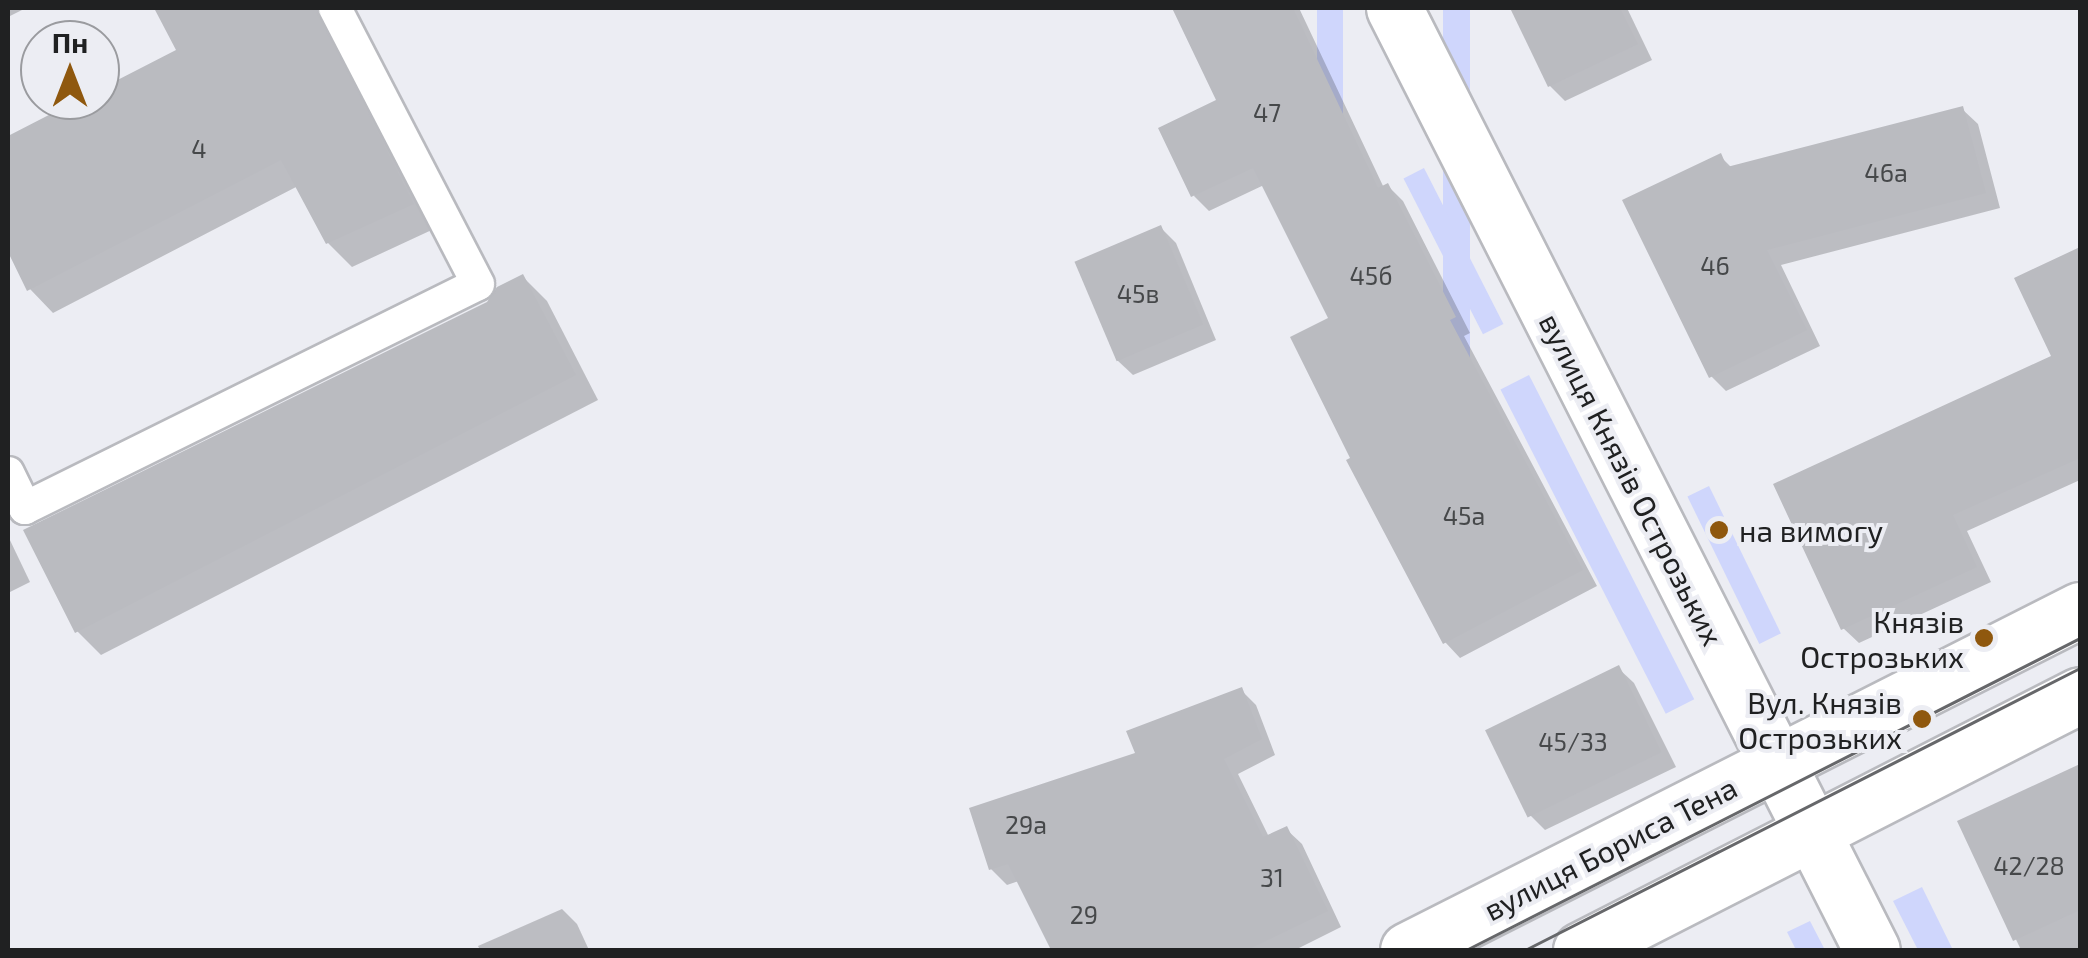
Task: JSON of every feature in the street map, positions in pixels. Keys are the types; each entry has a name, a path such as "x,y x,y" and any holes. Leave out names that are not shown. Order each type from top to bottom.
{"street":[{"name":"вулиця Князів Острозьких","path":"1394,8 1872,950"},
{"name":"вулиця Бориса Тена","path":"1408,950 2080,610"},
{"path":"1581,950 2080,695"}],"lane":[{"path":"8,473 25,508 478,284 334,8"}],"shaded area":[{"path":"1317,8 1343,8 1343,153 1317,153"},
{"path":"1443,8 1470,8 1470,485 1443,485"},
{"path":"1424,168 1503,324 1483,334 1404,178"},
{"path":"1529,375 1694,699 1666,714 1500,390"},
{"path":"1709,486 1781,633 1759,644 1687,497"},
{"path":"1922,887 1953,950 1918,950 1893,901"},
{"path":"1810,921 1825,950 1796,950 1787,932"}],"building":[{"path":"154,8 315,8 414,204 326,244 281,160 27,291 8,252 8,136 39,120 120,120 120,79 176,50"},
{"path":"1172,8 1293,8 1378,188 1388,183 1456,317 1450,320 1583,570 1443,644 1346,460 1350,458 1290,337 1328,318 1253,168 1191,197 1158,128 1216,100"},
{"path":"1510,8 1620,8 1638,44 1548,87"},
{"path":"1963,106 1986,193 1767,250 1807,330 1709,378 1622,200 1721,153 1727,167"},
{"path":"1161,225 1203,324 1117,361 1074,262"},
{"path":"2080,247 2080,458 1953,515 1977,567 1841,630 1773,484 2051,356 2014,278"},
{"path":"523,274 576,375 75,633 23,530 487,302 497,287"},
{"path":"1619,665 1662,752 1528,818 1485,730"},
{"path":"1242,687 1262,739 1224,759 1263,837 1287,826 1328,911 1247,950 1051,950 1008,864 989,870 969,808 1135,753 1126,731"},
{"path":"2080,764 2080,910 2013,941 1957,821"}],"tram line":[{"path":"1466,950 2080,638"},
{"path":"1525,950 2080,668"}],"place":[{"name":"на вимогу","path":"1719,530"},
{"name":"Князів Острозьких","path":"1984,638"},
{"name":"Вул. Князів Острозьких","path":"1922,719"}]}
